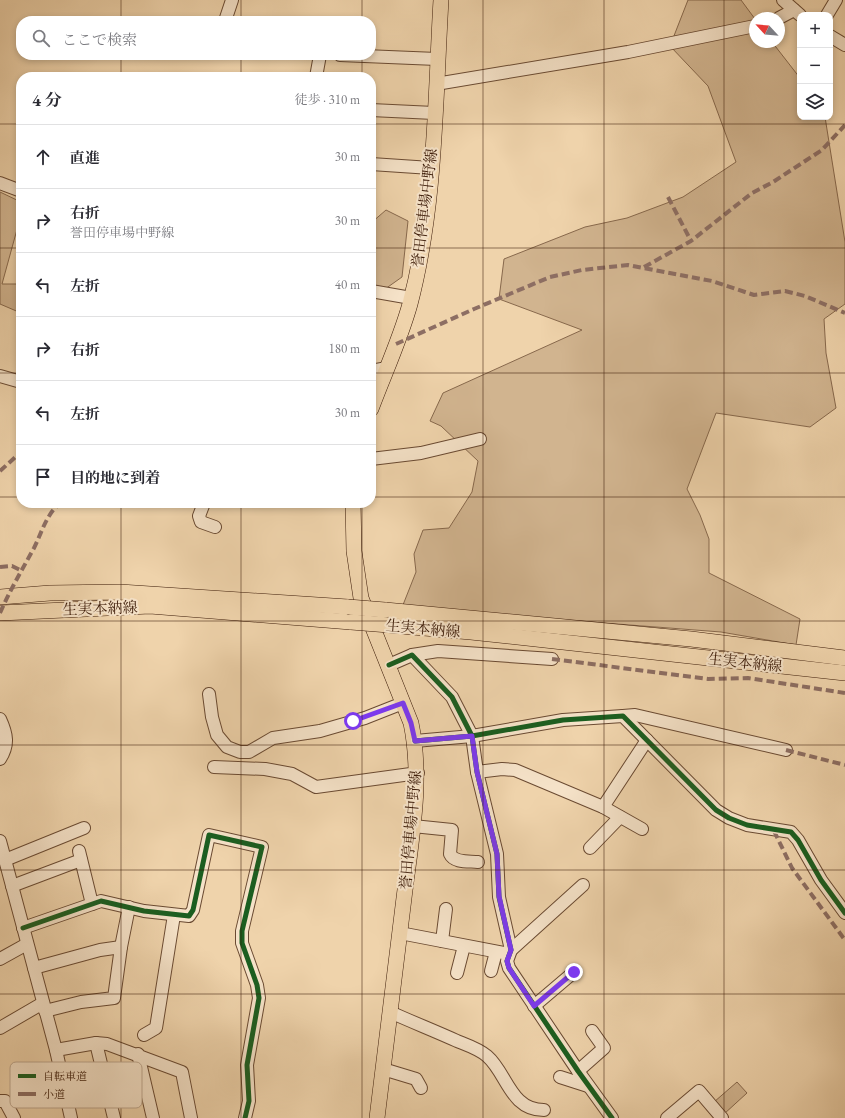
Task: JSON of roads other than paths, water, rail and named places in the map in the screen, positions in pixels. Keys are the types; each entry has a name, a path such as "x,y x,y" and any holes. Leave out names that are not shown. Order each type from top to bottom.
{"main road":[{"name":"誉田停車場中野線","path":"376,396 411,298 422,251 431,168 441,0"},
{"name":"誉田停車場中野線","path":"351,508 354,551 361,598 411,723 415,741 418,773 413,826 377,1118"},
{"name":"生実本納線","path":"0,597 50,593 120,592 348,607 691,639 845,658"},
{"name":"生実本納線","path":"0,613 150,606 471,632 845,673"}],"street":[{"path":"227,16 232,0"},
{"path":"783,0 797,13"},
{"path":"829,12 836,0"},
{"path":"785,16 797,13"},
{"path":"436,84 628,52 749,27"},
{"path":"833,38 845,45"},
{"path":"376,56 438,59"},
{"path":"317,72 319,60"},
{"path":"376,110 434,113"},
{"path":"376,164 431,168"},
{"path":"0,183 16,189"},
{"path":"376,292 411,298"},
{"path":"376,371 387,368"},
{"path":"0,376 16,381"},
{"path":"376,459 421,453 480,439"},
{"path":"202,508 199,516 201,522 215,528"},
{"path":"389,665 412,655 438,651 552,659"},
{"path":"412,655 452,697 472,736 477,772 497,854 499,896 510,952"},
{"path":"209,694 212,716 217,735 226,747 240,752 249,752 273,738 320,732 365,718 403,703"},
{"path":"415,741 472,736 563,720 635,715 786,750"},
{"path":"623,716 716,810 729,818 747,825 791,832 798,840 821,880 845,913"},
{"path":"0,719 6,737 4,752 0,759"},
{"path":"603,807 647,740"},
{"path":"214,767 265,769 292,774 316,787 418,773"},
{"path":"477,772 502,769 516,770 603,807 642,829"},
{"path":"590,848 620,817"},
{"path":"413,826 452,830 450,854 452,858 456,860 478,862"},
{"path":"5,860 84,828"},
{"path":"22,928 101,901 144,911 189,916 193,910 209,835 262,847 242,930 242,943 257,985 258,998 247,1066 249,1101 245,1118"},
{"path":"0,841 59,1062"},
{"path":"12,886 80,856 92,904"},
{"path":"583,885 510,952 507,961 509,968 534,1006 588,1086 612,1118"},
{"path":"0,1028 44,1007 114,998 121,947 129,907"},
{"path":"442,942 446,909"},
{"path":"144,1035 156,1028 174,915"},
{"path":"400,933 496,952 510,952"},
{"path":"0,959 27,944"},
{"path":"457,973 464,946"},
{"path":"34,968 100,950 121,947"},
{"path":"491,971 496,952"},
{"path":"534,1006 574,972"},
{"path":"390,1012 482,1052 497,1067 507,1087 524,1104 531,1109 544,1110"},
{"path":"578,1071 604,1048 592,1031"},
{"path":"56,1050 96,1043 138,1054 182,1072 191,1118"},
{"path":"96,1043 101,1062"},
{"path":"138,1054 140,1062"},
{"path":"383,1069 416,1079 421,1088"},
{"path":"142,1071 153,1118"},
{"path":"560,1077 588,1086"},
{"path":"667,1118 699,1091 722,1118"},
{"path":"0,1101 5,1101 14,1118"},
{"path":"70,1108 72,1118"},
{"path":"112,1108 114,1118"}]}
